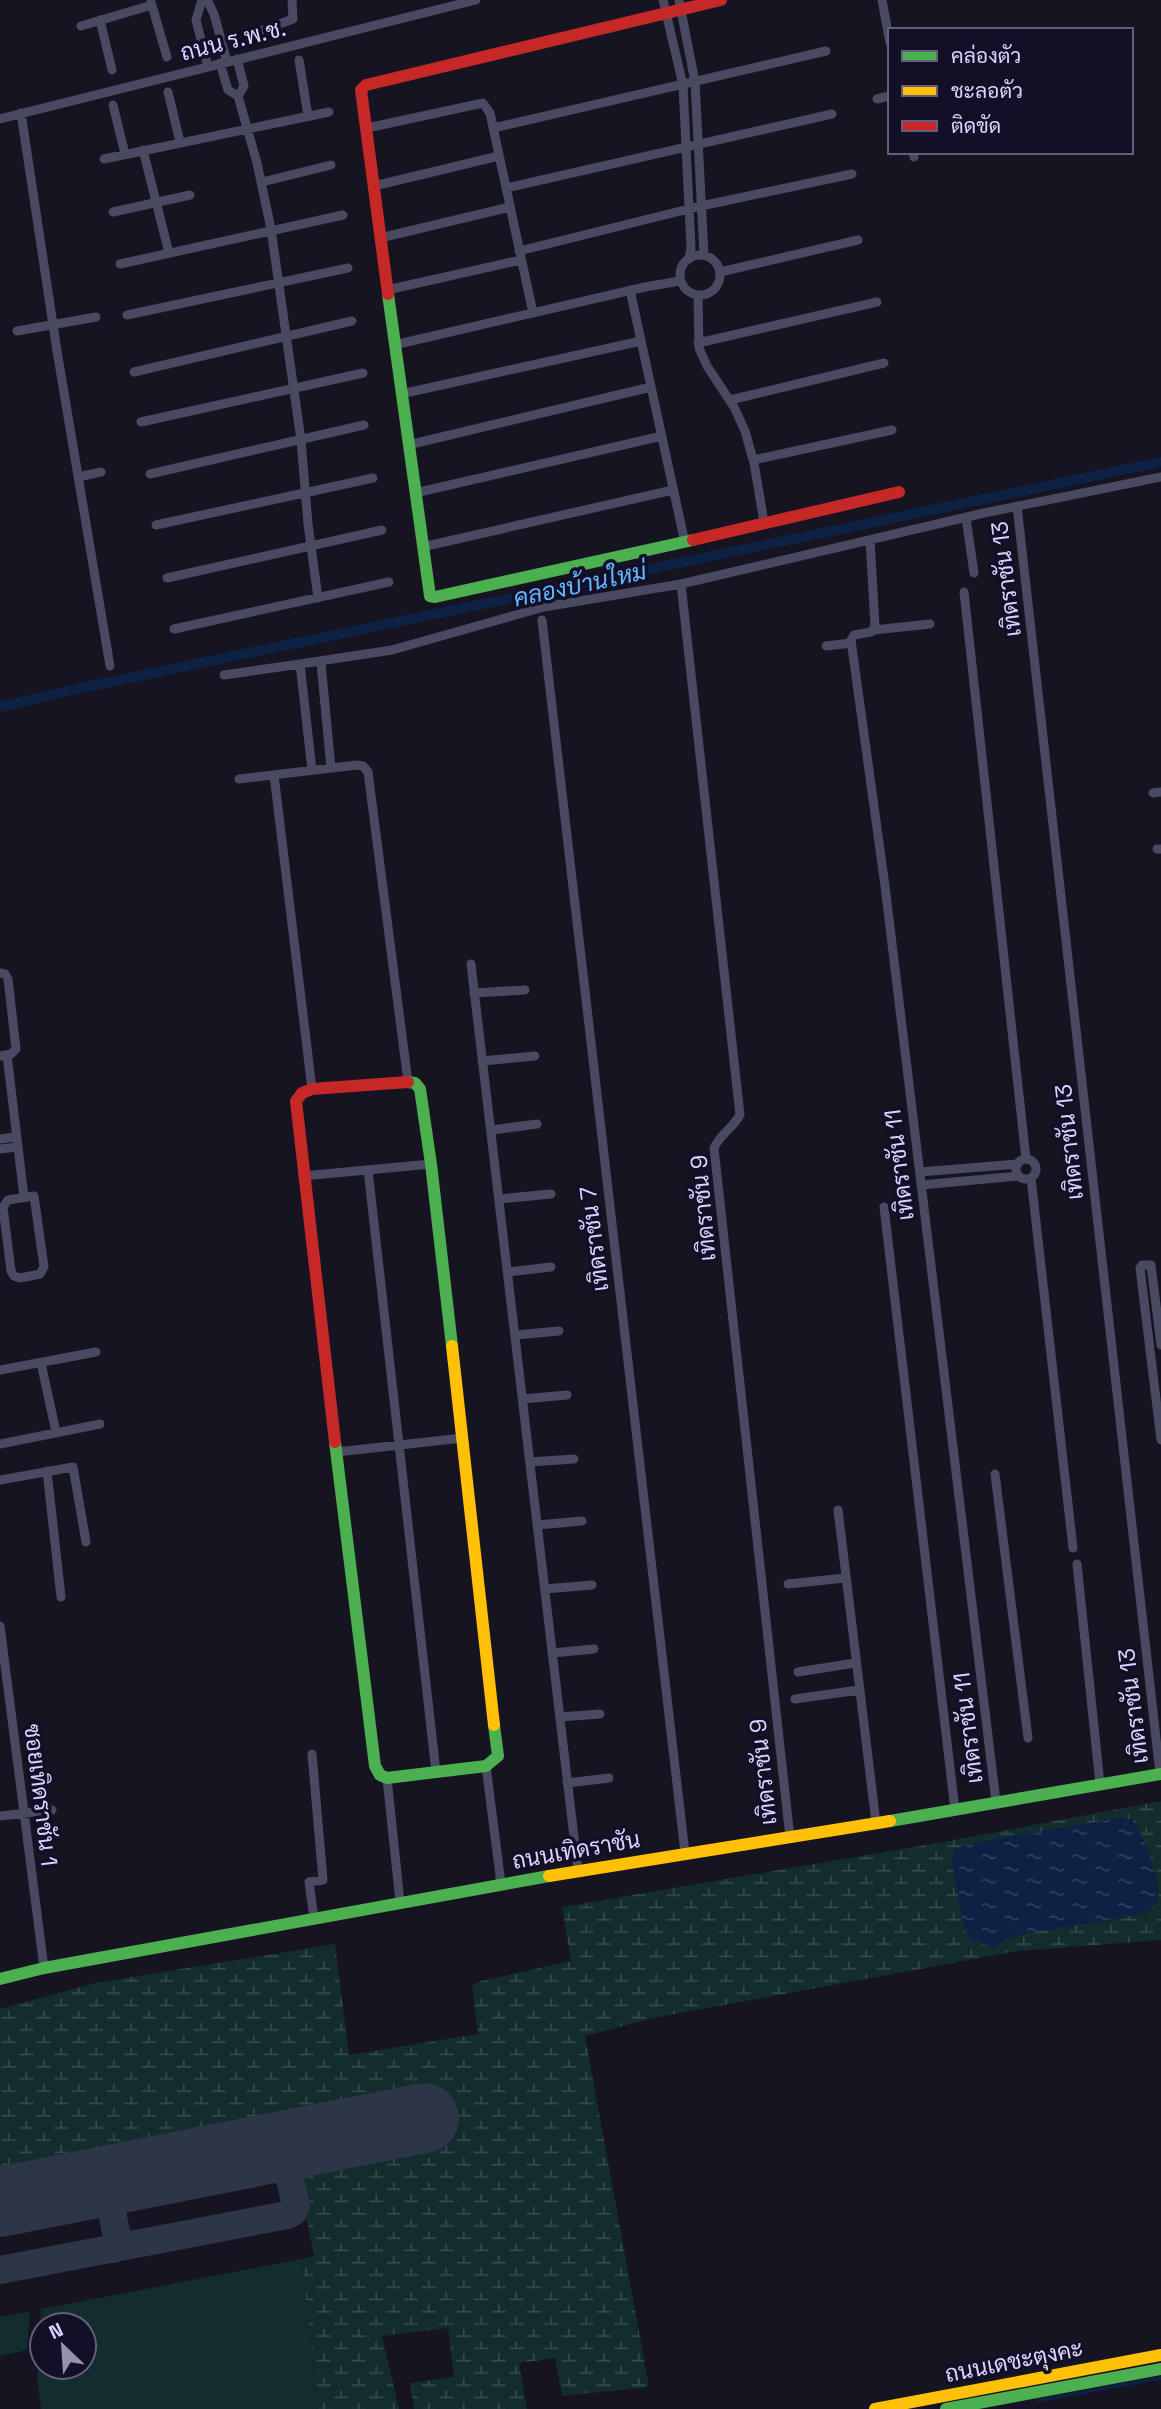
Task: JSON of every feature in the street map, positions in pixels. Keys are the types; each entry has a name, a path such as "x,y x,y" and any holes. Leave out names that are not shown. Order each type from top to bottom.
{"street":[{"path":"204,0 214,14 228,90 238,96 262,182 271,229 301,440 318,598"},
{"path":"204,0 196,20 208,66"},
{"path":"249,35 293,19 292,0"},
{"name":"ถนน ร.พ.ช.","path":"0,119 476,0"},
{"path":"663,0 684,85 691,247 680,270 680,281 687,291 698,296 715,289 719,284 720,272 715,261 704,255 688,258"},
{"path":"721,0 680,5 667,15 366,85 361,90 428,592 435,597 899,492"},
{"path":"882,0 888,32"},
{"path":"81,26 151,3 167,57"},
{"path":"680,5 695,82 704,255"},
{"path":"100,20 113,70"},
{"path":"493,128 826,51"},
{"path":"237,59 244,86 238,96"},
{"path":"299,60 308,116"},
{"path":"168,92 180,142"},
{"path":"877,99 888,96"},
{"path":"367,128 483,103 493,128 533,313"},
{"path":"113,105 125,154"},
{"path":"104,159 329,112"},
{"path":"21,113 110,666"},
{"path":"506,188 832,114"},
{"path":"143,150 169,253"},
{"path":"374,186 499,156"},
{"path":"262,182 331,165"},
{"path":"387,290 701,206 852,174"},
{"path":"113,212 190,195"},
{"path":"380,237 510,207"},
{"path":"120,264 343,215"},
{"path":"720,272 858,240"},
{"path":"127,315 348,268"},
{"path":"394,345 630,290 680,281"},
{"path":"630,290 685,542"},
{"path":"698,296 698,343 707,366 730,400 745,431 764,522"},
{"path":"698,343 877,302"},
{"path":"17,331 96,317"},
{"path":"134,372 352,321"},
{"path":"401,394 641,341"},
{"path":"730,400 884,363"},
{"path":"141,422 363,373"},
{"path":"408,445 651,387"},
{"path":"150,474 364,425"},
{"path":"753,460 892,430"},
{"path":"415,493 662,436"},
{"path":"78,477 101,472"},
{"path":"223,675 321,663 392,650 544,607 681,584 1017,506 1161,477"},
{"path":"156,525 373,478"},
{"path":"422,547 673,490"},
{"name":"เทิดราชัน 13","path":"1017,506 1161,1774"},
{"path":"966,518 974,572"},
{"path":"167,578 382,530"},
{"path":"870,540 874,630"},
{"path":"174,629 389,582"},
{"name":"เทิดราชัน 9","path":"681,584 740,1115 735,1125 719,1137 714,1148 790,1838"},
{"path":"964,592 1022,1162 1016,1170 1019,1176"},
{"name":"เทิดราชัน 7","path":"542,620 685,1853"},
{"path":"826,646 851,643 854,635 874,630 930,624"},
{"name":"เทิดราชัน 11","path":"851,643 885,886 996,1802"},
{"path":"321,663 331,768"},
{"path":"300,664 312,770"},
{"path":"239,779 357,765 363,766 368,772 408,1082"},
{"path":"274,775 312,1088"},
{"path":"471,964 578,1871"},
{"path":"0,973 9,979 16,1049 3,1055 24,1197"},
{"path":"474,993 525,990"},
{"path":"482,1061 535,1056"},
{"path":"408,1082 415,1083 420,1088 431,1164 498,1756 486,1766 387,1778 380,1775 375,1766 296,1101 302,1093 312,1088 408,1082"},
{"path":"492,1130 537,1124"},
{"path":"0,1139 16,1142"},
{"path":"0,1149 16,1142"},
{"path":"920,1172 1032,1161 1036,1167 1031,1178 1025,1179 1019,1176 921,1185"},
{"path":"303,1176 431,1164"},
{"path":"368,1170 436,1772"},
{"path":"1031,1178 1073,1548"},
{"path":"499,1199 551,1194"},
{"path":"34,1196 36,1199 44,1267 40,1274 20,1278 14,1276 12,1271 3,1207 8,1200 24,1197 34,1196"},
{"path":"884,1207 955,1810"},
{"path":"1161,1345 1152,1265 1142,1265 1140,1268 1156,1355 1161,1440"},
{"path":"508,1272 551,1266"},
{"path":"516,1335 559,1331"},
{"path":"0,1370 96,1352"},
{"path":"41,1363 56,1432"},
{"path":"523,1399 567,1395"},
{"path":"0,1444 100,1424"},
{"path":"337,1452 462,1438"},
{"path":"530,1462 574,1459"},
{"path":"0,1480 73,1467 86,1542"},
{"path":"47,1471 61,1597"},
{"path":"995,1474 1028,1738"},
{"path":"838,1510 876,1823"},
{"path":"538,1525 582,1521"},
{"path":"1077,1564 1100,1784"},
{"path":"788,1584 845,1578"},
{"path":"545,1589 592,1585"},
{"name":"ซอยเทิดราชัน 1","path":"0,1626 3,1674 44,1968"},
{"path":"552,1653 594,1649"},
{"path":"798,1672 855,1663"},
{"path":"795,1699 859,1690"},
{"path":"560,1717 600,1714"},
{"path":"312,1754 323,1880 309,1882 314,1918"},
{"path":"486,1766 501,1884"},
{"name":"ถนนเทิดราชัน","path":"0,1979 44,1968 501,1884 790,1838 1161,1774"},
{"path":"387,1778 400,1902"},
{"path":"567,1783 610,1778"},
{"path":"0,1816 52,1810"},
{"name":"ถนนเดชะตุงคะ","path":"875,2409 1161,2355"},
{"name":"ถนนเดชะตุงคะ","path":"946,2409 1161,2369"}],"green space":[{"path":"1161,1801 1161,1940 1018,1951 653,2018 585,2036 649,2387 562,2396 555,2358 519,2363 527,2409 414,2409 410,2383 454,2377 448,2328 382,2336 399,2409 318,2409 302,2259 314,2256 296,2163 433,2136 427,2098 0,2181 0,2009 95,1983 335,1944 349,2055 478,2034 472,1985 571,1961 562,1907 943,1842","holes":["1120,1818 1156,1877 1159,1900 1147,1913 1021,1934 992,1947 956,1849 969,1844"]},
{"path":"302,2259 318,2409 41,2409 37,2381 98,2381 98,2311 41,2311"},
{"path":"28,2311 27,2350 0,2356 0,2317"}],"water":[{"path":"1120,1818 1131,1819 1142,1836 1150,1857 1159,1900 1147,1913 1021,1934 992,1947 972,1940 965,1931 951,1860 955,1849 969,1844"}],"waterway":[{"name":"คลองบ้านใหม่","path":"0,707 1161,462"},
{"path":"1036,2401 1161,2378"}],"taxiway":[{"path":"0,2270 287,2215 293,2212 296,2205 285,2158 294,2144"},
{"path":"113,2179 108,2191 117,2237 113,2249"}],"runway":[{"path":"0,2202 424,2118"}],"traffic: fast":[{"path":"388,294 430,596 693,540"},
{"path":"408,1082 415,1083 420,1089 452,1346"},
{"path":"335,1442 375,1766 380,1775 387,1778 486,1766 498,1756 494,1725"},
{"path":"890,1821 1161,1774"},
{"path":"0,1979 44,1968 549,1876"},
{"path":"946,2409 1161,2369"}],"traffic: slow":[{"path":"452,1346 494,1725"},
{"path":"549,1876 890,1821"},
{"path":"875,2409 1161,2355"}],"traffic: jam":[{"path":"388,294 361,90 366,85 721,0"},
{"path":"693,540 899,492"},
{"path":"335,1442 296,1101 302,1093 312,1089 408,1082"}]}
